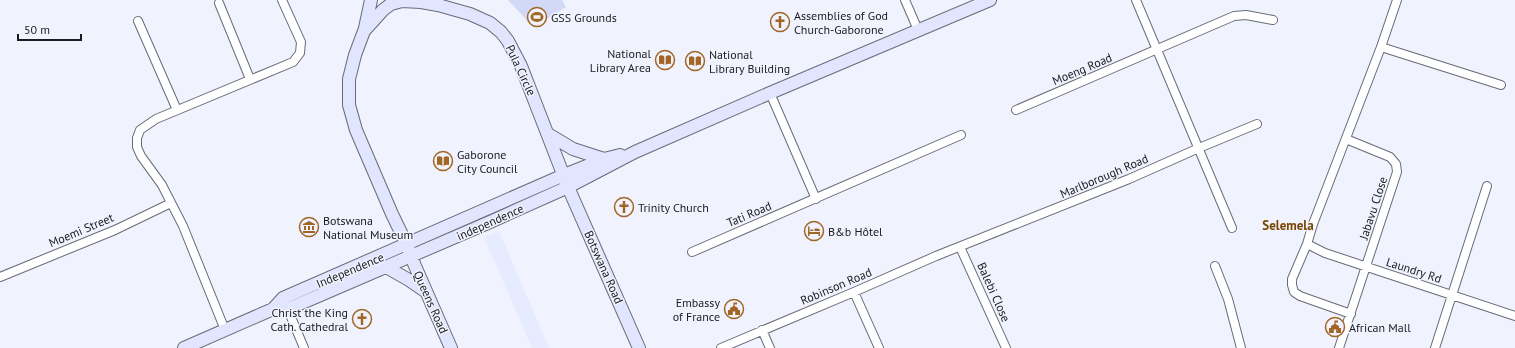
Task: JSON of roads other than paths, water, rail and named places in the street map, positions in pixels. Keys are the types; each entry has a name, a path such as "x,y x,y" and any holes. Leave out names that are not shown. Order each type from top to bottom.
{"street":[{"path":"184,348 225,330 183,226 162,185 141,156 137,147 137,138 140,130 156,119 293,62 300,53 301,42 282,0"},
{"path":"364,31 371,0"},
{"path":"905,0 918,30"},
{"path":"635,152 990,0"},
{"path":"1136,0 1158,49 1232,228"},
{"path":"1351,314 1300,296 1294,292 1292,279 1307,244 1313,224 1381,47 1397,0"},
{"name":"Pula Circle","path":"409,250 356,130 349,105 349,79 355,55 364,31 383,10 392,4 402,1 420,1 438,5 470,14 490,23 500,32 515,53 568,187"},
{"path":"219,3 250,79"},
{"name":"Moeng Road","path":"1016,110 1234,16 1246,15 1273,20"},
{"path":"138,21 177,110"},
{"path":"1381,47 1501,85"},
{"path":"770,93 816,199"},
{"name":"Marlborough Road","path":"960,246 1082,199 1257,124"},
{"path":"548,134 573,149 604,159"},
{"name":"Tati Road","path":"692,252 961,135"},
{"name":"Jabavu Close","path":"1339,348 1367,267 1397,172 1396,164 1390,157 1346,139"},
{"name":"Independence","path":"286,304 409,250 564,175 604,159 635,152"},
{"name":"independence","path":"409,250 568,187 635,152"},
{"path":"1435,348 1487,186"},
{"name":"Botswana Road","path":"568,187 639,348"},
{"name":"Moemi Street","path":"0,277 115,230 171,203"},
{"name":"Laundry Rd","path":"1307,244 1325,253 1453,294 1515,316"},
{"name":"Robinson Road","path":"720,348 960,246"},
{"name":"Balebi Close","path":"960,246 1006,348"},
{"name":"Independence","path":"225,330 273,309 386,267 409,250"},
{"name":"Queens Road","path":"409,250 451,348"},
{"path":"1215,266 1228,299 1241,348"},
{"path":"386,267 426,292"},
{"path":"854,292 879,348"},
{"path":"286,304 304,348"},
{"path":"762,330 770,348"}],"place":[{"name":"GSS Grounds","path":"537,17"},
{"name":"Assemblies of God Church-Gaborone","path":"780,22"},
{"name":"National Library Area","path":"665,60"},
{"name":"National Library Building","path":"695,61"},
{"name":"Gaborone City Council","path":"443,161"},
{"name":"Trinity Church","path":"624,207"},
{"name":"Botswana National Museum","path":"309,227"},
{"name":"B&b Hôtel","path":"814,231"},
{"name":"Embassy of France","path":"734,309"},
{"name":"Christ the King Cath. Cathedral","path":"362,319"},
{"name":"African Mall","path":"1335,327"}],"district":[{"name":"Selemela","path":"1288,225"}]}
